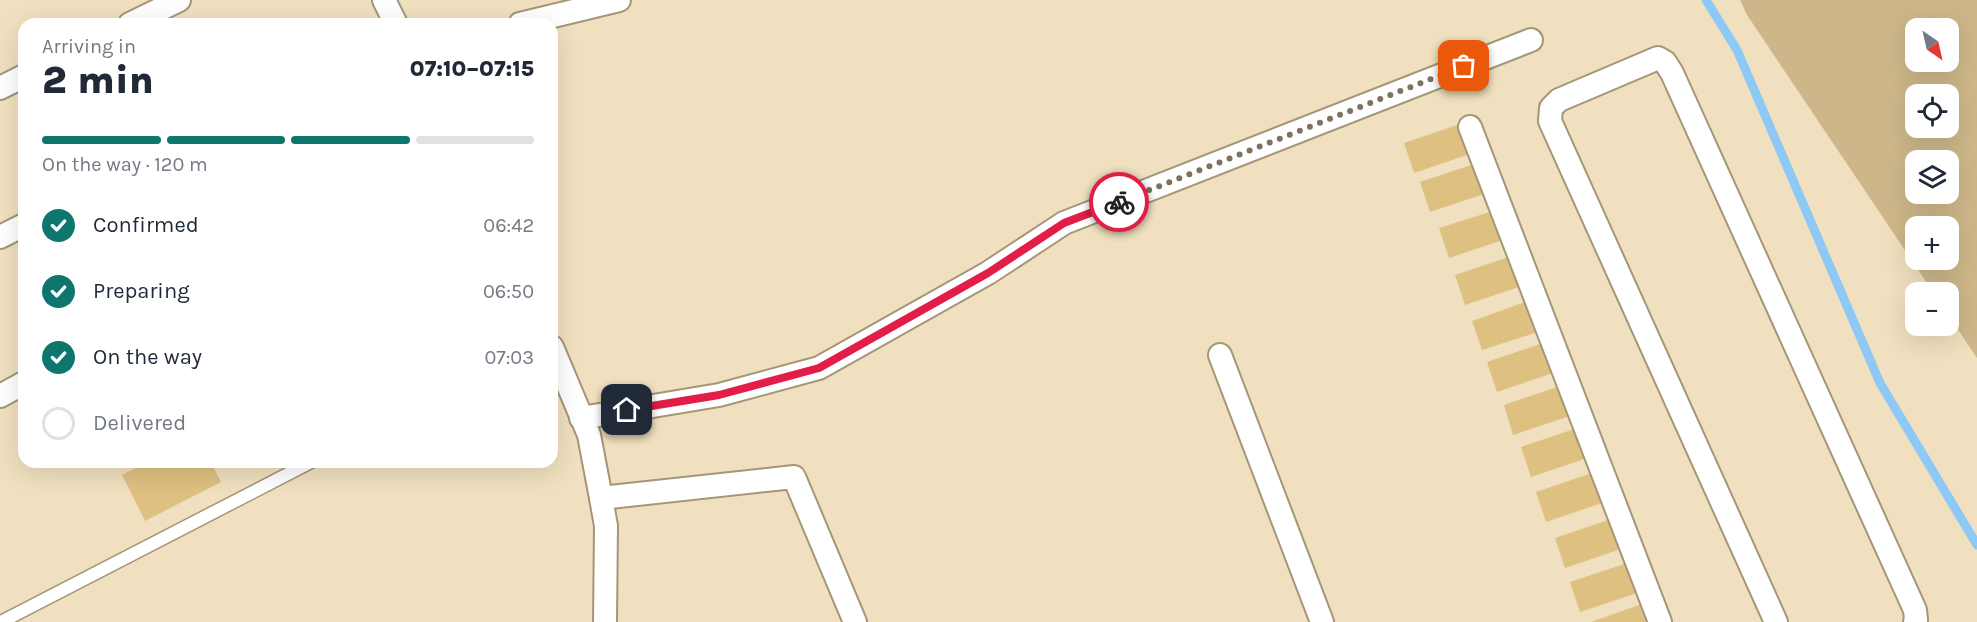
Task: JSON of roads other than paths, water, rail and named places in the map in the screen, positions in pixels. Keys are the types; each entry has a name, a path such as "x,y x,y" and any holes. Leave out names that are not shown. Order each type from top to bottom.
{"street":[{"path":"142,18 179,0"},
{"path":"545,18 619,0"},
{"path":"581,418 719,395 819,368 988,273 1064,223 1531,40"},
{"path":"1776,622 1550,121 1551,108 1559,100 1658,58 1665,62 1677,84 1915,609 1915,622"},
{"path":"0,88 18,79"},
{"path":"1470,126 1660,622"},
{"path":"0,237 18,228"},
{"path":"1220,354 1322,622"},
{"path":"558,362 589,435 601,498 606,526 605,622"},
{"path":"0,396 18,386"},
{"path":"601,498 794,477 855,622"}],"lane":[{"path":"1,622 299,468"}],"waterway":[{"path":"1706,0 1737,50 1880,383 1977,545"}]}
